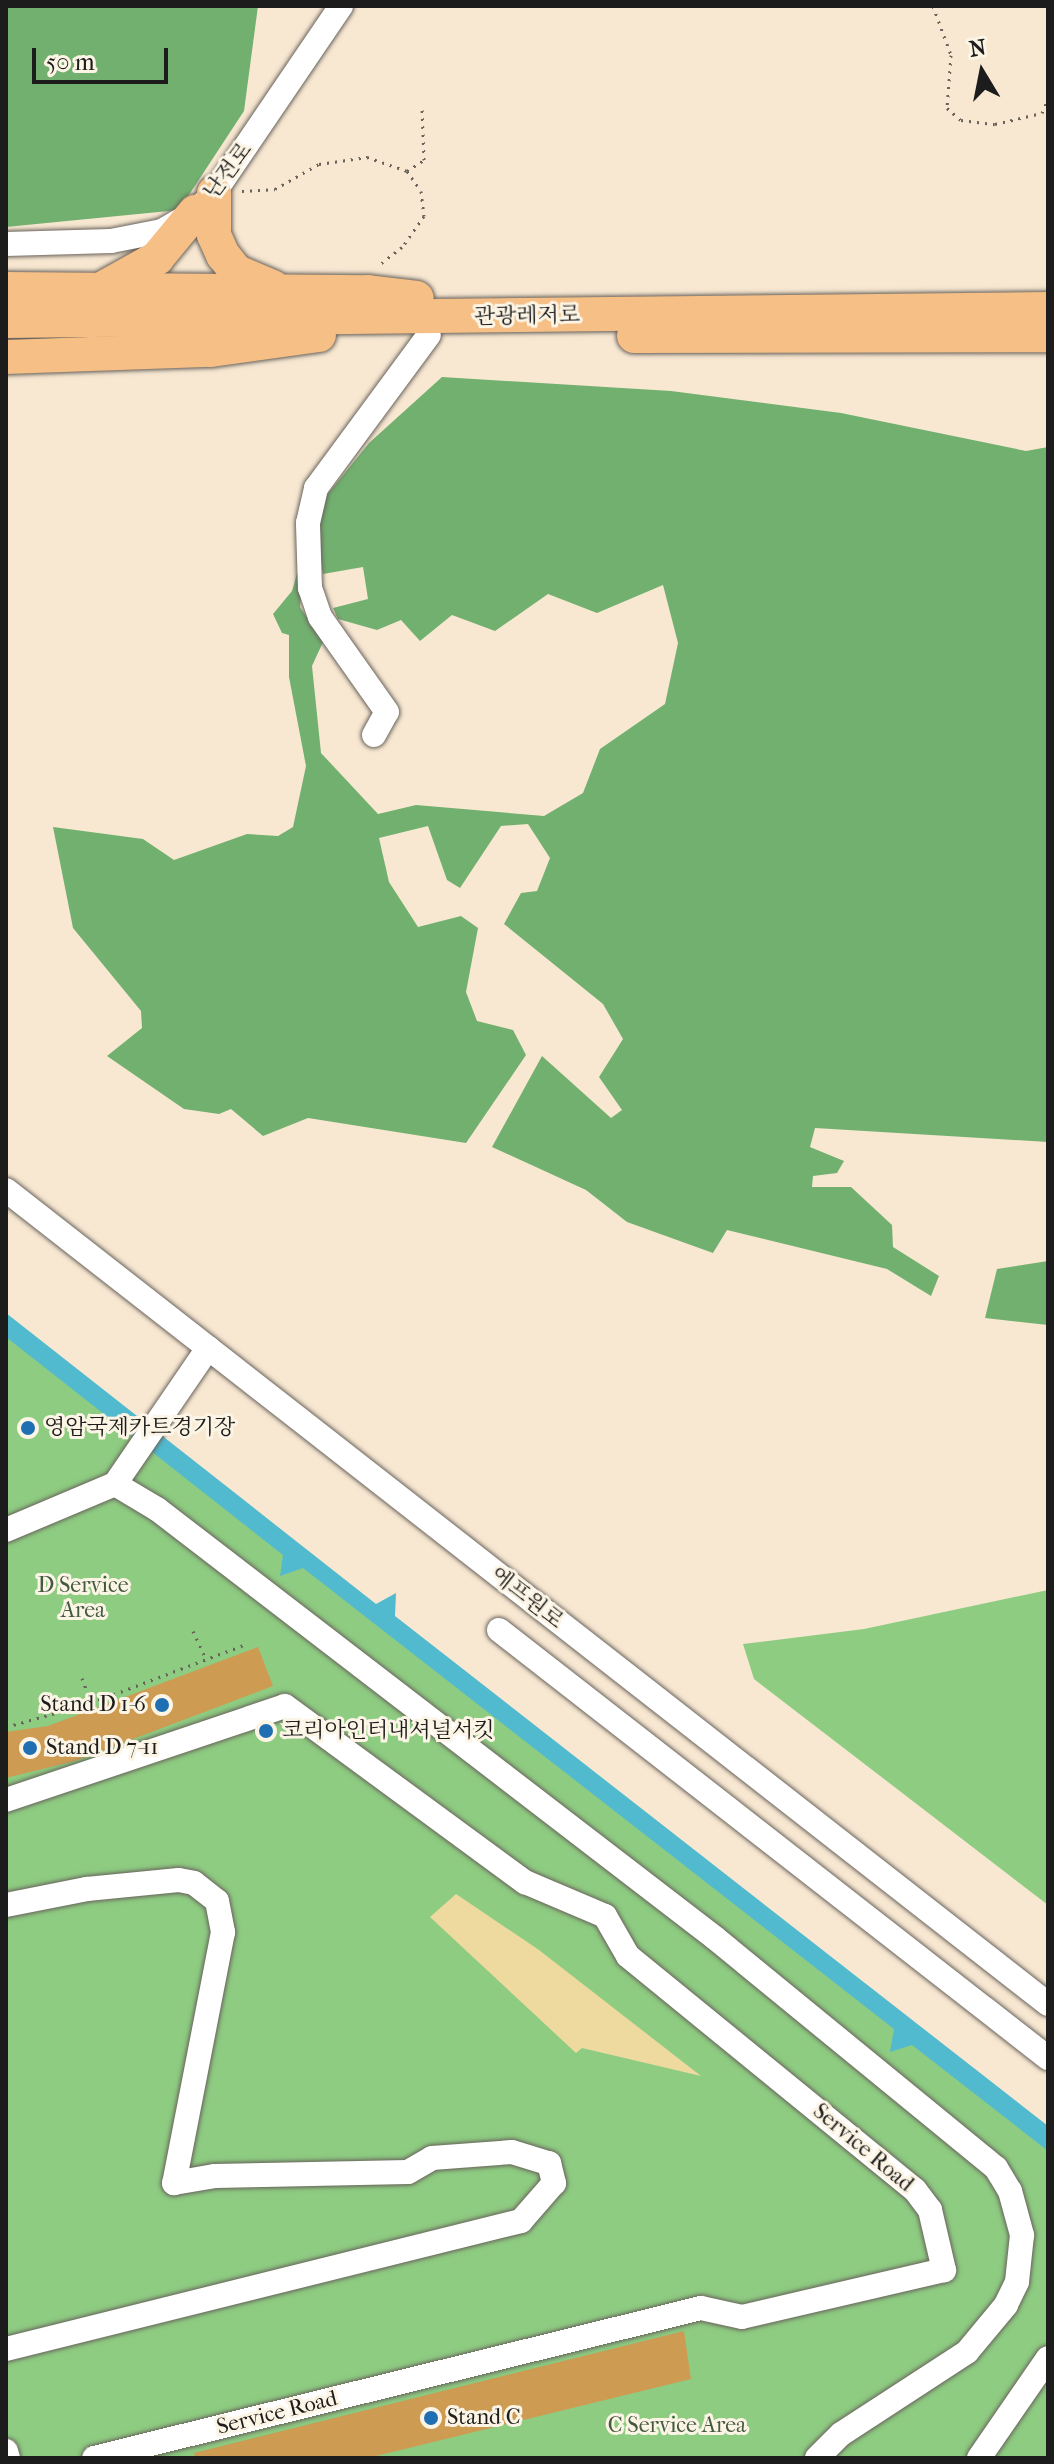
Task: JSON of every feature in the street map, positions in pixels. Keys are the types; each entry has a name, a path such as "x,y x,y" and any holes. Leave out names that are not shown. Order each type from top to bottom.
{"highway":[{"path":"97,290 157,258 205,202"},
{"path":"205,202 214,235 237,272 259,284 293,292"},
{"path":"6,289 368,292 556,316"},
{"name":"관광레저로","path":"6,321 1048,309"},
{"path":"6,357 211,350 319,335"},
{"name":"관광레저로","path":"6,342 319,335 1048,335"}],"street":[{"name":"난전로","path":"6,244 111,241 162,231 205,202 341,6"},
{"path":"374,735 387,712 320,617 310,588 308,523 316,488 429,335"},
{"name":"에프원로","path":"6,1190 1048,2004"},
{"path":"6,1530 115,1484 208,1348"},
{"path":"115,1484 157,1509 715,1938 996,2168 1010,2191 1022,2235 1017,2282 1006,2305 967,2352 841,2434 817,2458"},
{"path":"499,1630 1048,2058"},
{"name":"Service Road","path":"6,1800 285,1706 525,1882 605,1916 628,1956 915,2190 930,2210 944,2270 742,2317 701,2308 94,2458"},
{"path":"6,1905 87,1889 179,1880 194,1883 217,1901 223,1932 174,2183 215,2176 408,2172 432,2158 512,2152 549,2163 554,2183 521,2221 6,2349"},
{"path":"979,2458 1048,2358"},
{"path":"6,2451 8,2458"}],"path":[{"path":"933,6 951,55 947,108 961,120 995,124 1042,113 1048,99"},
{"path":"407,171 424,160 422,108"},
{"path":"205,202 275,189 319,164 367,157 407,171 421,191 424,216 402,247 367,275"},
{"path":"193,1631 206,1659"},
{"path":"6,1727 91,1703 244,1645"},
{"path":"82,1678 91,1703"}],"green space":[{"path":"6,6 258,6 244,111 179,210 6,227"},
{"path":"442,377 671,391 841,413 1026,451 1048,447 1048,1142 815,1128 810,1147 844,1161 837,1173 813,1176 812,1187 851,1187 892,1225 893,1247 939,1276 931,1296 887,1269 727,1230 713,1253 627,1222 586,1190 492,1147 542,1056 611,1118 622,1110 599,1077 623,1039 603,1004 504,924 521,893 537,891 550,858 528,824 501,826 460,888 447,880 428,826 379,838 389,882 418,927 461,916 478,928 466,992 477,1021 513,1030 526,1055 466,1143 308,1118 263,1136 231,1109 219,1114 184,1109 107,1056 142,1028 141,1011 73,928 53,827 143,839 174,860 247,834 278,836 293,827 306,766 289,677 289,635 282,633 273,614 292,591 298,570 303,575 300,607 323,642 312,666 321,753 378,814 416,805 544,816 583,793 600,749 665,704 678,643 663,585 597,613 548,594 495,631 452,615 420,641 401,620 377,630 338,619 333,608 368,599 363,567 323,574 316,537 327,495 369,443"},
{"path":"1048,1261 1048,1325 985,1318 997,1269"},
{"name":"코리아인터내셔널서킷","path":"6,1324 1048,2138 1048,2458 6,2458"},
{"path":"1048,1590 1048,1905 754,1679 743,1644 864,1629"}],"sand":[{"path":"456,1894 539,1950 701,2076 582,2048 576,2053 430,1917"}],"water":[{"path":"6,1313 376,1604 396,1593 395,1616 1048,2126 1048,2151 912,2045 890,2052 894,2029 303,1568 280,1576 283,1555 6,1337"}],"building":[{"name":"Stand D 1-6","path":"258,1647 273,1686 75,1761 6,1778 6,1732 48,1726"},
{"name":"Stand C","path":"684,2331 691,2379 368,2458 195,2458 194,2453"}],"place":[{"name":"영암국제카트경기장","path":"28,1428"},
{"name":"Stand D 1-6","path":"162,1705"},
{"name":"코리아인터내셔널서킷","path":"266,1731"},
{"name":"Stand D 7-11","path":"30,1748"},
{"name":"Stand C","path":"431,2418"}],"park label":[{"name":"D Service Area","path":"83,1598"},
{"name":"C Service Area","path":"677,2426"}]}
